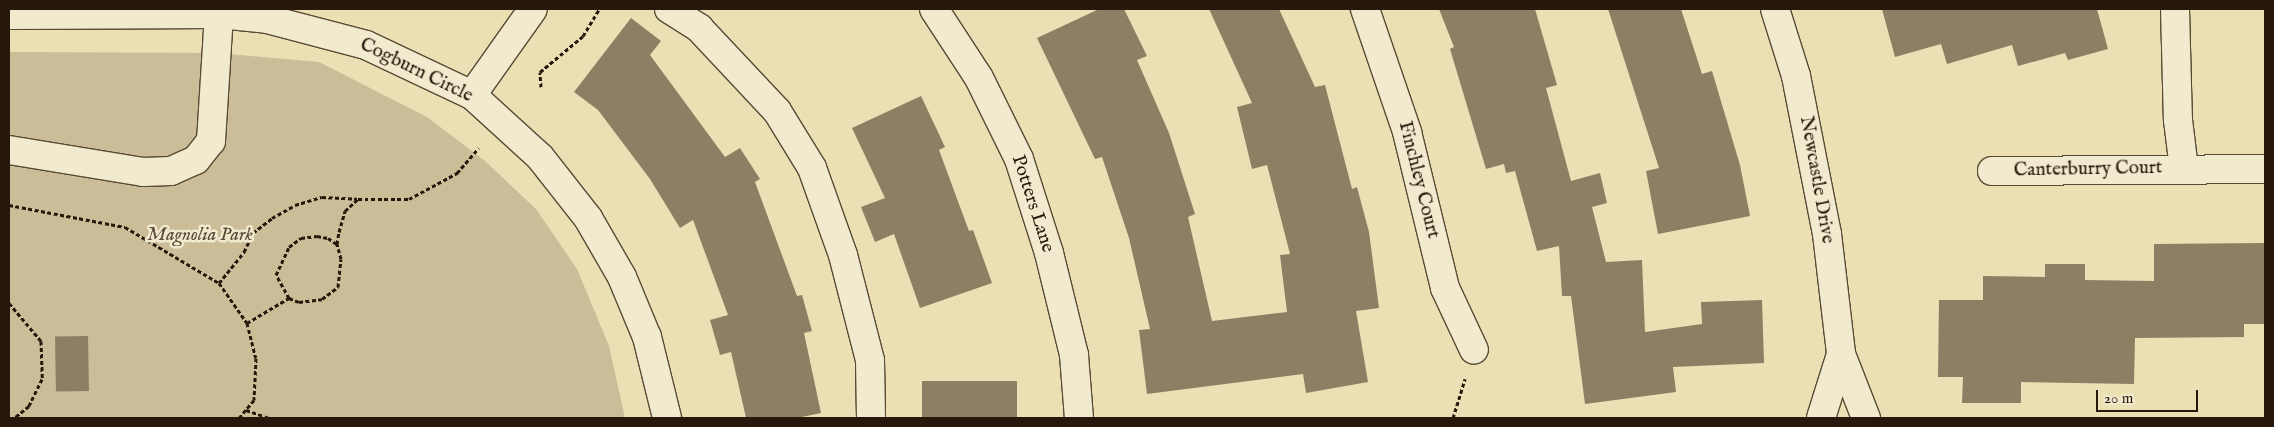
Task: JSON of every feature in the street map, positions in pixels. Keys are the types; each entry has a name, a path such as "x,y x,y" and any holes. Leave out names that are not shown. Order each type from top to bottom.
{"street":[{"path":"472,95 533,9"},
{"path":"669,9 699,28 777,110 812,168 842,255 870,360 871,418"},
{"name":"Potters Lane","path":"934,9 979,78 1019,159 1049,253 1074,355 1080,418"},
{"name":"Finchley Court","path":"1365,9 1407,132 1445,288 1474,350"},
{"name":"Newcastle Drive","path":"1775,9 1796,76 1825,225 1841,354 1866,418"},
{"path":"2175,9 2178,120 2184,170"},
{"path":"9,150 144,172 172,171 196,160 211,141 219,14"},
{"name":"Cogburn Circle","path":"9,15 219,14 277,21 366,45 472,95 540,158 588,218 622,277 647,337 667,418"},
{"name":"Canterburry Court","path":"1992,171 2265,169"},
{"name":"Newcastle Drive","path":"1821,418 1841,354"}],"path":[{"path":"541,87 540,72 583,36 599,9"},
{"path":"219,283 244,252 254,233 272,218 295,205 322,197 408,199 457,173 479,148"},
{"path":"337,244 328,238 317,236 301,238 289,247 276,275 289,298 298,302 322,299 338,287 341,259 337,244 345,211 358,199"},
{"path":"9,205 125,227 219,283 247,323 256,358 254,400 239,418"},
{"path":"247,323 262,317 289,298"},
{"path":"9,303 41,341 42,379 29,406 14,418"},
{"path":"1453,418 1474,350"},
{"path":"246,410 268,418"}],"green space":[{"name":"Magnolia Park","path":"9,52 217,53 319,62 427,117 485,161 536,209 577,269 609,346 625,418 9,418"}],"building":[{"path":"1099,9 1124,9 1147,56 1137,60 1169,133 1195,214 1188,217 1212,321 1287,312 1280,255 1290,254 1267,165 1252,169 1237,107 1252,103 1209,9 1279,9 1315,87 1325,85 1352,189 1357,187 1369,232 1379,308 1356,311 1368,382 1306,393 1303,374 1147,394 1139,330 1150,329 1129,238 1102,157 1095,159 1037,38"},
{"path":"1439,9 1535,9 1557,85 1546,88 1571,181 1600,173 1607,203 1592,207 1606,262 1642,260 1645,332 1702,324 1701,302 1762,300 1764,363 1673,367 1676,392 1585,404 1571,296 1562,296 1559,246 1537,251 1515,171 1506,173 1504,164 1486,169 1450,49 1454,47"},
{"path":"1608,9 1681,9 1702,74 1712,71 1740,165 1750,216 1658,234 1646,171 1659,168"},
{"path":"1882,9 2097,9 2108,49 2068,60 2065,53 2018,66 2012,45 1947,64 1941,44 1895,57"},
{"path":"631,18 661,41 650,55 725,157 740,148 760,179 755,182 797,296 802,295 812,331 804,333 821,413 797,418 746,418 731,352 720,355 710,320 728,315 693,220 680,228 650,179 598,110 574,92"},
{"path":"921,96 945,147 939,150 969,231 973,230 992,283 920,308 894,234 875,242 861,207 885,198 852,128"},
{"path":"2265,243 2265,324 2244,324 2244,337 2135,338 2134,384 2021,382 2021,403 1962,403 1963,377 1938,377 1939,300 1983,300 1983,276 2045,277 2045,264 2085,264 2085,280 2154,281 2154,244"},
{"path":"88,336 89,391 56,392 55,337"},
{"path":"922,381 1017,381 1017,418 922,418"}]}
